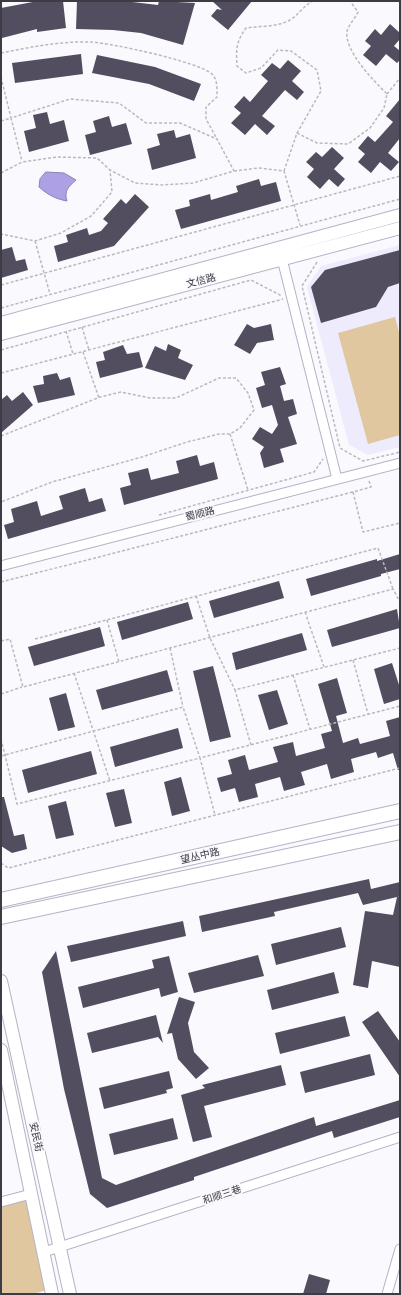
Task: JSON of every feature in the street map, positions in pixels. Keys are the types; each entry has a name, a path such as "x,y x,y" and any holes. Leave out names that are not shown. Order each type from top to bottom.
{"main road":[{"path":"1,323 400,215"},
{"name":"文信路","path":"1,334 400,228"},
{"name":"望丛中路","path":"1,900 400,811"},
{"name":"望丛中路","path":"1,917 400,832"},
{"name":"安民街","path":"1,980 70,1294"},
{"name":"安民街","path":"1,1050 52,1294"}],"street":[{"path":"282,259 337,479"},
{"name":"蜀顺路","path":"1,566 400,463"},
{"name":"和顺三巷","path":"44,1252 400,1137"},
{"path":"1,1202 31,1194"},
{"path":"387,1294 400,1249"}],"path":[{"path":"300,225 284,171 297,133 321,91 317,70 291,51 278,50 261,68 246,74 237,66 236,49 239,38 246,28 289,21 306,5 313,1"},
{"path":"350,1 358,12 347,31 348,44 359,62 387,94"},
{"path":"1,53 44,44 92,42 156,54 202,69 212,74 217,86 217,97 206,107 206,119 234,171"},
{"path":"1,77 22,162"},
{"path":"297,133 317,143 348,144 370,128 384,108 387,94 400,78"},
{"path":"1,121 70,99 119,103 146,122 180,123 217,139"},
{"path":"1,173 22,162 57,157 96,158 110,170 135,183 193,183 234,171 259,168 284,171"},
{"path":"1,234 35,241 61,233 91,216 112,192 110,170"},
{"path":"1,285 44,272 294,206 400,176"},
{"path":"1,308 400,198"},
{"path":"35,241 50,294"},
{"path":"322,260 316,262 302,286 340,448 363,461 400,452"},
{"path":"1,350 251,280 287,298 1,373"},
{"path":"82,327 89,350"},
{"path":"66,331 73,354"},
{"path":"83,352 98,398 100,397"},
{"path":"1,436 100,397 122,392 150,398 176,398 219,378 236,378 248,393 254,410 240,428 230,434 218,434 187,442 142,457 52,482 1,502"},
{"path":"230,434 248,490"},
{"path":"155,516 314,472 324,457"},
{"path":"1,582 371,487 363,461"},
{"path":"353,492 363,532 400,523"},
{"path":"35,639 378,548 400,606"},
{"path":"1,694 74,673 393,589"},
{"path":"196,596 210,638 235,690 251,745"},
{"path":"305,612 324,667"},
{"path":"107,620 119,662"},
{"path":"1,641 10,638 23,687"},
{"path":"170,648 183,707 200,758 215,815"},
{"path":"235,690 400,648"},
{"path":"353,660 368,714"},
{"path":"74,673 110,781"},
{"path":"294,675 310,730"},
{"path":"1,739 17,804 400,706"},
{"path":"1,756 183,707"},
{"path":"1,863 8,868 400,768"}],"shaded area":[{"path":"46,172 64,173 76,180 67,189 67,201 52,196 39,187 40,179"},
{"path":"400,245 400,447 368,455 349,445 307,287 321,266"},
{"path":"395,317 400,336 400,435 368,444 338,333"},
{"path":"26,1198 47,1290 33,1294 1,1294 1,1204"}],"building":[{"path":"38,1 63,1 66,28 37,32 37,29 2,38 1,8"},
{"path":"77,1 124,1 158,5 159,1 195,3 183,45 141,33 113,30 76,29"},
{"path":"212,1 252,1 228,30 211,16 217,9 222,10"},
{"path":"390,24 400,33 400,39 394,46 400,51 400,60 397,63 386,54 376,66 363,55 371,46 365,41 375,29 381,35"},
{"path":"81,54 83,74 15,83 12,63"},
{"path":"97,55 155,67 201,84 194,101 149,84 92,73"},
{"path":"288,60 301,71 292,81 304,92 297,100 285,90 262,116 275,126 267,135 255,124 245,135 231,123 241,113 234,107 244,96 250,102 268,81 261,75 272,63 280,69"},
{"path":"400,99 400,138 388,153 399,162 391,171 380,162 371,173 358,162 365,154 358,148 368,136 375,142 393,122 386,116"},
{"path":"47,112 50,124 64,120 69,141 29,152 24,131 36,128 33,115"},
{"path":"109,116 112,127 126,123 132,144 90,155 85,135 96,132 93,121"},
{"path":"174,130 176,138 190,134 196,158 152,170 147,149 160,145 157,134"},
{"path":"332,147 344,158 334,169 345,179 338,187 329,179 320,189 307,177 314,169 306,162 316,152 322,157"},
{"path":"259,179 261,186 276,182 281,201 181,229 175,210 190,206 189,200 210,194 211,200 238,192 236,186"},
{"path":"135,194 149,207 114,246 58,262 54,246 68,242 66,235 87,228 89,235 101,231 108,223 103,219 121,199 126,204"},
{"path":"12,247 16,261 25,259 28,270 1,278 1,250"},
{"path":"400,250 400,283 388,287 376,307 321,323 311,287 325,270"},
{"path":"247,324 254,328 271,324 274,340 257,343 250,354 234,345"},
{"path":"168,344 181,350 178,358 193,365 185,380 145,368 155,346 166,351"},
{"path":"123,345 127,354 139,352 143,367 100,378 96,362 105,360 103,352"},
{"path":"280,367 286,384 280,386 284,401 293,399 297,414 288,417 297,444 280,449 284,462 264,468 260,453 264,447 252,439 260,427 272,434 278,425 272,405 262,408 256,388 265,385 261,372"},
{"path":"57,373 60,380 70,377 75,395 38,403 33,386 44,384 43,376"},
{"path":"23,392 33,405 1,433 1,400 7,395 12,401"},
{"path":"197,455 200,466 214,462 218,479 124,505 120,488 131,485 128,473 148,468 151,480 179,473 176,461"},
{"path":"85,488 89,502 102,498 106,511 8,539 4,525 14,522 11,509 37,501 41,516 63,509 59,496"},
{"path":"400,554 400,569 311,596 306,579"},
{"path":"279,581 284,598 214,618 209,601"},
{"path":"188,602 193,619 122,640 117,622"},
{"path":"397,609 400,628 332,647 327,630"},
{"path":"100,627 105,646 34,666 28,647"},
{"path":"302,633 307,650 236,670 232,653"},
{"path":"392,663 400,688 400,699 384,704 374,669"},
{"path":"213,666 231,737 210,742 193,671"},
{"path":"167,670 173,691 102,710 96,690"},
{"path":"337,678 347,713 336,716 343,743 358,738 360,744 390,736 386,721 400,717 400,770 398,770 393,753 378,758 376,752 351,759 354,772 331,779 327,764 301,772 305,785 284,791 280,777 255,784 258,797 239,802 235,788 221,792 217,778 232,774 228,760 245,755 249,770 278,762 273,747 293,742 296,756 325,748 321,734 332,731 318,684"},
{"path":"277,690 288,724 269,730 258,695"},
{"path":"66,693 75,727 58,731 49,698"},
{"path":"178,728 183,748 115,767 110,747"},
{"path":"91,751 97,774 28,793 22,770"},
{"path":"181,777 190,811 172,816 164,782"},
{"path":"124,789 132,823 115,827 106,793"},
{"path":"1,797 4,797 14,836 24,834 27,849 12,853 1,846"},
{"path":"66,801 74,835 56,839 48,806"},
{"path":"369,879 371,889 400,882 400,896 398,897 400,897 400,967 372,961 368,988 353,985 365,911 393,915 397,897 363,905 358,893 274,912 275,916 202,932 199,916"},
{"path":"183,921 186,936 71,962 67,946"},
{"path":"341,927 346,947 276,965 271,944"},
{"path":"56,951 102,1178 116,1185 314,1117 316,1126 400,1100 400,1117 334,1138 332,1131 194,1177 194,1180 107,1208 90,1194 64,1089 42,972"},
{"path":"258,955 264,976 194,993 188,973"},
{"path":"169,956 178,992 161,997 159,988 83,1008 78,987 154,968 152,960"},
{"path":"334,972 339,993 272,1010 267,990"},
{"path":"179,997 195,1002 188,1023 194,1052 209,1068 196,1079 178,1059 172,1033 167,1034"},
{"path":"378,1011 400,1042 400,1077 362,1022"},
{"path":"156,1015 163,1043 158,1037 92,1053 87,1033"},
{"path":"345,1016 350,1036 280,1054 275,1033"},
{"path":"370,1054 375,1075 305,1093 300,1072"},
{"path":"281,1065 286,1085 204,1106 212,1137 193,1142 181,1095 205,1088 202,1085"},
{"path":"169,1071 173,1088 166,1090 167,1093 104,1109 99,1088"},
{"path":"173,1118 178,1139 114,1155 109,1134"},
{"path":"309,1274 330,1280 326,1294 303,1294"}]}
